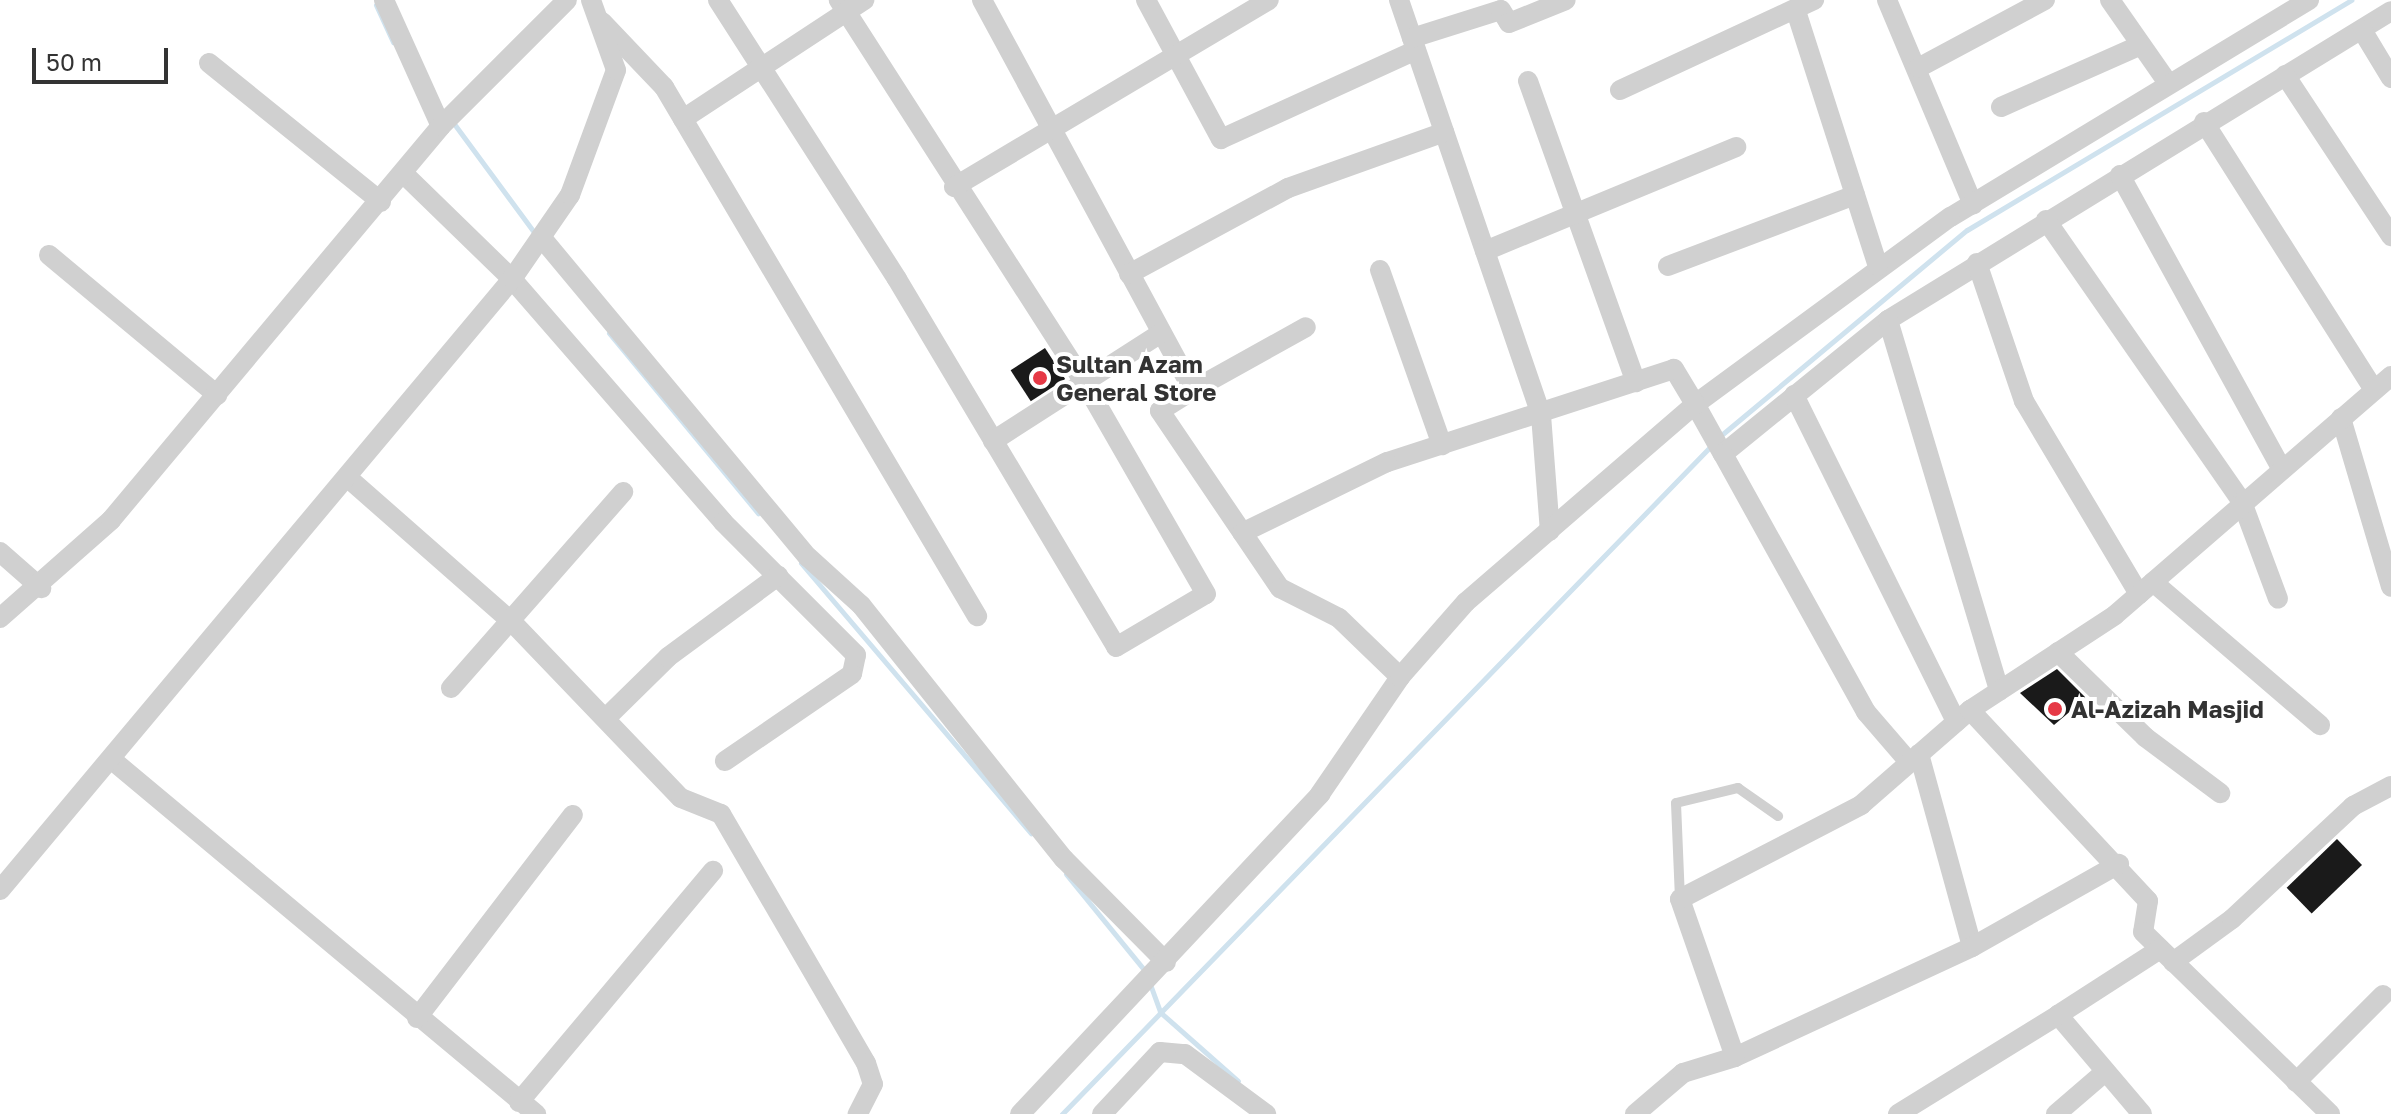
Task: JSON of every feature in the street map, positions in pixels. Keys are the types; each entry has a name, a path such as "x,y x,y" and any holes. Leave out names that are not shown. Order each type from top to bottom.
{"street":[{"path":"384,0 441,126"},
{"path":"0,618 41,588 217,395 405,175 441,126 567,0"},
{"path":"718,0 765,65 1116,647 1206,594 1084,382 954,187 842,6"},
{"path":"683,119 765,65 842,6 864,0"},
{"path":"982,0 1193,390"},
{"path":"1146,0 1221,139 1414,44 1501,10 1509,23 1566,0"},
{"path":"954,187 1174,53 1269,0"},
{"path":"1399,0 1541,415 1550,531"},
{"path":"1620,90 1796,11 1814,0"},
{"path":"1887,0 1973,205"},
{"path":"1918,68 2045,0"},
{"path":"2110,0 2168,83"},
{"path":"1020,1114 1166,962 1320,794 1400,677 1466,602 1878,266 2168,83 2309,0"},
{"path":"594,9 664,87 977,616"},
{"path":"0,890 512,279 570,195 616,70 594,9"},
{"path":"1796,11 1878,266"},
{"path":"1721,451 1888,320 2204,122 2391,11"},
{"path":"2362,30 2391,78"},
{"path":"2001,107 2141,45"},
{"path":"209,63 381,202"},
{"path":"2285,75 2391,236"},
{"path":"1528,81 1579,213 1636,382"},
{"path":"2204,122 2374,390"},
{"path":"1129,274 1288,188 1444,132"},
{"path":"1485,251 1736,147"},
{"path":"405,175 512,279 859,665 725,761"},
{"path":"2120,175 2281,468"},
{"path":"1668,266 1855,195"},
{"path":"2046,220 2242,502 2278,599"},
{"path":"541,237 808,557 861,605 1064,859 1166,962"},
{"path":"49,255 217,395"},
{"path":"1977,263 2024,401 2146,588 2320,725"},
{"path":"1380,270 1442,445"},
{"path":"1888,320 1999,691"},
{"path":"1306,327 1160,411 1280,588 1339,618 1400,677"},
{"path":"993,441 1161,333"},
{"path":"1242,533 1387,462 1541,415 1674,369 1866,712 1914,758 1972,947"},
{"path":"1735,1057 1680,899 1861,805 1963,716 2146,588 2281,468 2391,376"},
{"path":"1794,395 1963,716 2119,864 2148,901 2143,932 2330,1114"},
{"path":"2341,418 2391,587"},
{"path":"347,477 511,621 681,798 721,814 866,1063 873,1084 858,1114"},
{"path":"451,688 623,492"},
{"path":"0,552 41,588"},
{"path":"606,718 668,657 778,576"},
{"path":"2058,652 2145,737 2220,793"},
{"path":"111,759 528,1108 713,871"},
{"path":"1898,1114 2058,1015 2232,919 2353,806 2391,786"},
{"path":"417,1018 573,815"},
{"path":"1635,1114 1683,1073 1735,1057 1972,947 2119,864"},
{"path":"2296,1082 2383,995"},
{"path":"2058,1015 2142,1114"},
{"path":"1102,1114 1160,1052 1197,1061 1266,1114"},
{"path":"2056,1114 2105,1072"}],"lane":[{"path":"1680,899 1676,803 1738,788 1778,816"}],"building":[{"name":"Sultan Azam General Store","path":"1045,348 1065,379 1031,401 1011,370"},
{"name":"Al-Azizah Masjid","path":"2057,669 2086,698 2054,725 2020,693"},
{"path":"2337,839 2362,865 2312,914 2287,888"}],"waterway":[{"path":"1719,437 1967,230 2351,0"},
{"path":"376,5 393,42"},
{"path":"452,121 536,235"},
{"path":"609,333 758,513"},
{"path":"1062,1114 1712,445"},
{"path":"801,563 1031,833"},
{"path":"1066,874 1145,971"},
{"path":"1150,984 1160,1012 1238,1081"}],"place":[{"name":"Sultan Azam General Store","path":"1040,378"},
{"name":"Al-Azizah Masjid","path":"2055,709"}]}
